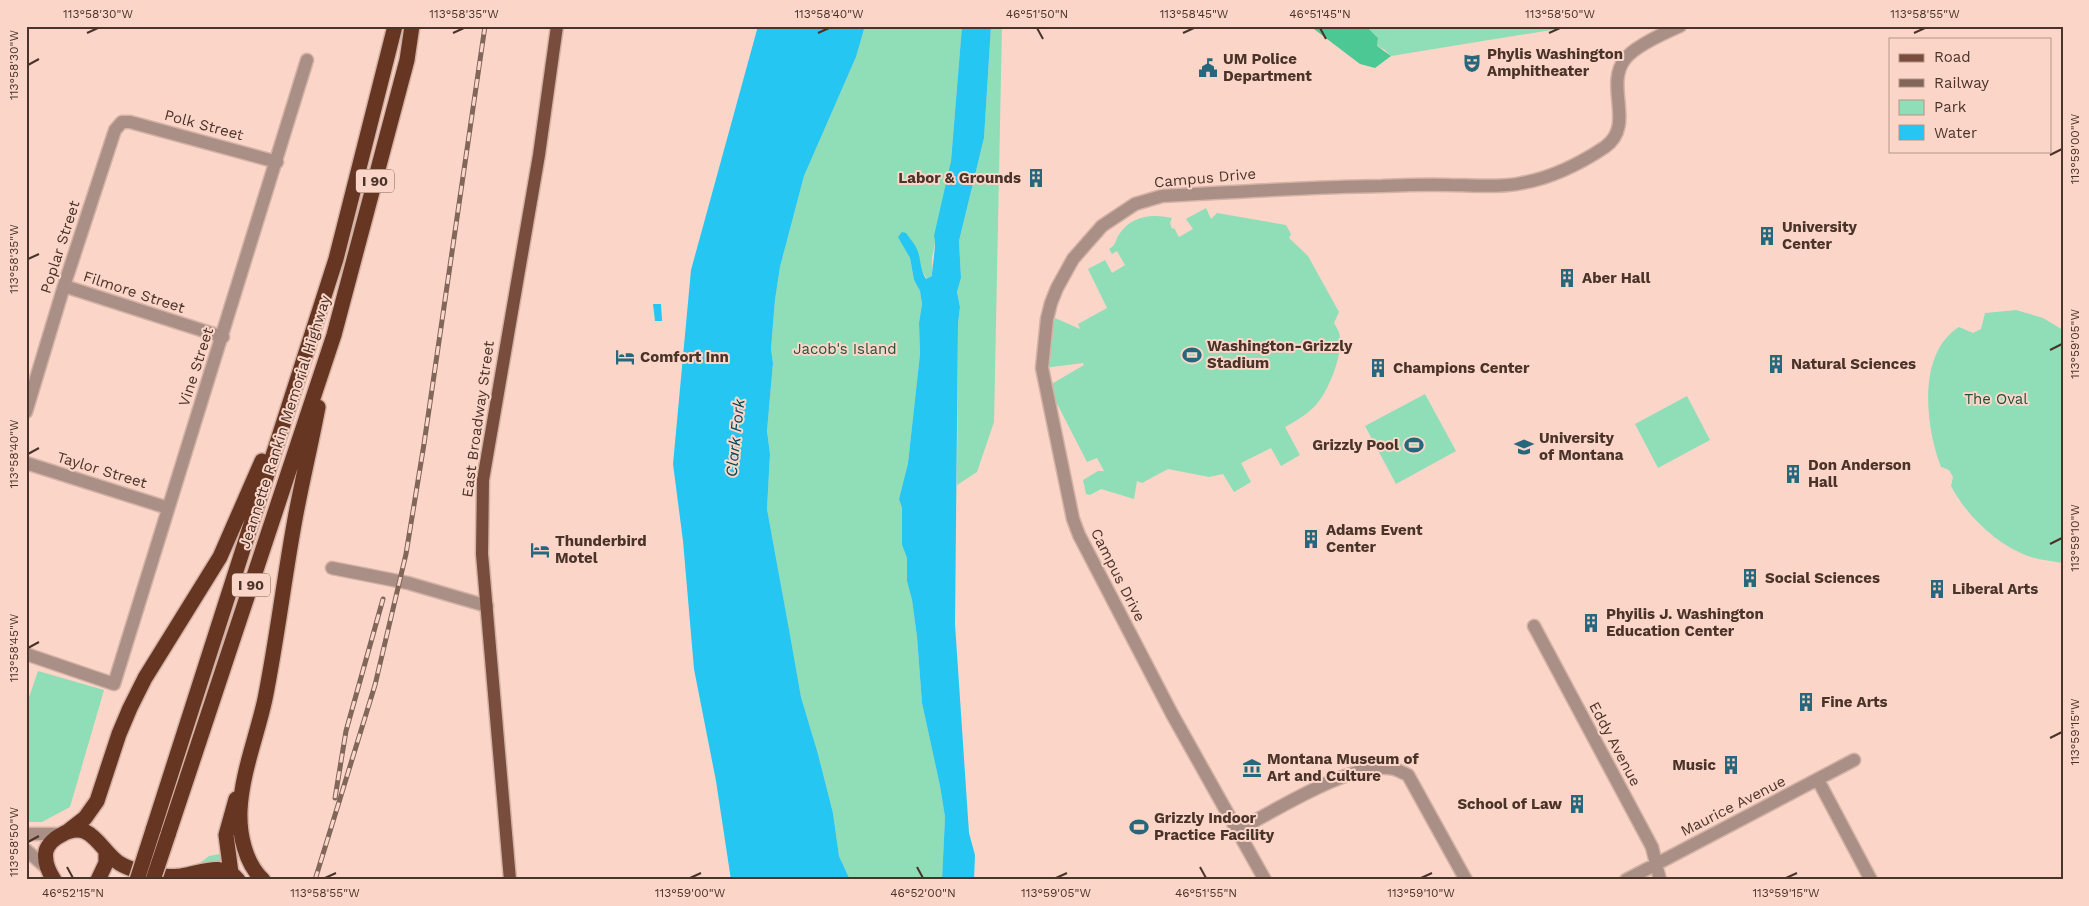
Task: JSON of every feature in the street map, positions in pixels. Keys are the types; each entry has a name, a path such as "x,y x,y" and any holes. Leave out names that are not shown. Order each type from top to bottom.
{"highway":[{"name":"Jeannette Rankin Memorial Highway","path":"137,880 336,259 394,26"},
{"name":"Jeannette Rankin Memorial Highway","path":"154,880 334,335 407,60 412,26"},
{"path":"235,877 226,835 264,699 295,517 334,335"},
{"path":"51,876 46,852 51,843 85,818 97,801 119,734 130,708 145,678 220,557 297,379"},
{"path":"244,776 240,810 241,831 249,858 263,880"},
{"path":"65,833 81,830 91,834 97,838 106,852 120,864 149,874 165,877 197,876 216,868 235,877"},
{"path":"98,880 104,869 106,852"}],"main road":[{"name":"East Broadway Street","path":"510,880 481,538 483,480 539,155 557,26"}],"street":[{"name":"Campus Drive","path":"1265,880 1090,560 1073,519 1042,368 1047,319 1051,303 1065,272 1082,248 1102,226 1124,210 1148,199 1162,196 1285,189 1425,185 1512,185 1556,172 1595,153 1612,140 1620,122 1616,84 1618,72 1624,60 1642,46 1680,26"},
{"name":"Vine Street","path":"26,654 114,684 223,337 307,60"},
{"name":"Polk Street","path":"122,122 130,122 277,162"},
{"name":"Poplar Street","path":"26,412 64,286 115,130 122,122"},
{"name":"Filmore Street","path":"64,286 223,337"},
{"name":"Taylor Street","path":"26,463 168,508"},
{"path":"332,568 408,583 487,606"},
{"name":"Eddy Avenue","path":"1534,626 1652,847 1660,879"},
{"name":"Maurice Avenue","path":"1626,880 1854,760"},
{"path":"1238,830 1310,791 1348,775 1378,768 1393,768 1408,775 1466,880"},
{"path":"1818,780 1871,880"},
{"path":"26,834 65,833"},
{"path":"26,850 51,876"}],"green space":[{"name":"Jacob's Island","path":"865,26 962,26 951,161 932,258 932,276 927,279 920,268 919,256 915,246 906,233 902,242 910,258 914,280 920,291 922,304 919,323 920,354 908,463 899,499 902,508 902,545 907,558 907,581 912,600 917,637 922,703 945,817 942,880 850,880 839,856 833,813 801,697 767,509 770,454 767,431 773,363 771,349 780,267 804,176 856,57"},
{"path":"991,26 1002,26 994,422 977,472 957,485 958,324 960,307 957,292 961,278 959,241 984,138"},
{"path":"1310,26 1366,26 1378,38 1377,46 1391,56 1375,68 1360,64"},
{"path":"1366,26 1576,26 1391,56 1377,46 1378,38"},
{"name":"Washington-Grizzly Stadium","path":"1206,208 1211,219 1217,213 1286,225 1291,234 1289,238 1308,256 1339,312 1334,323 1339,334 1339,355 1329,384 1319,401 1308,413 1285,427 1300,455 1281,466 1271,448 1241,463 1251,482 1234,492 1223,474 1209,477 1168,469 1142,483 1137,481 1134,499 1101,489 1090,495 1086,494 1083,480 1098,471 1104,471 1097,458 1087,462 1048,386 1084,365 1083,363 1044,368 1045,356 1055,318 1080,329 1078,324 1107,308 1088,269 1105,260 1112,273 1125,265 1117,251 1112,254 1109,249 1114,245 1123,229 1129,224 1149,216 1172,218 1170,223 1172,229 1174,228 1179,237 1193,229 1186,219"},
{"name":"The Oval","path":"2016,310 2043,318 2063,330 2063,563 2028,556 2016,551 1983,528 1965,508 1951,486 1953,477 1949,470 1941,467 1931,432 1928,392 1930,373 1936,355 1945,339 1959,327 1973,333 1981,329 1985,313"},
{"name":"Grizzly Pool","path":"1425,394 1456,451 1396,484 1365,426"},
{"path":"1687,396 1710,440 1658,468 1635,424"},
{"path":"38,671 104,690 70,807 42,822 26,822 26,706"},
{"path":"219,854 223,856 224,864 195,867 209,856"}],"water":[{"name":"Clark Fork","path":"758,26 865,26 856,57 804,176 780,267 771,349 773,363 767,431 770,454 767,509 801,697 833,813 839,856 850,880 731,880 716,781 694,669 683,541 673,464 691,270"},
{"path":"962,26 991,26 984,138 959,241 961,278 957,292 960,307 958,324 955,624 969,833 975,855 974,880 942,880 945,817 922,703 917,637 912,600 907,581 907,558 902,545 902,508 899,499 908,463 920,354 919,323 922,304 920,291 914,280 910,258 898,237 902,232 906,233 917,249 926,279 932,276 934,236 951,161"},
{"path":"653,304 661,304 662,321 655,321"}],"railway":[{"path":"315,880 375,685 406,554 424,444 485,26"},
{"path":"335,798 346,731 383,599"}],"place":[{"name":"Phylis Washington Amphitheater","path":"1472,63"},
{"name":"UM Police Department","path":"1208,68"},
{"name":"Labor & Grounds","path":"1036,178"},
{"name":"University Center","path":"1767,236"},
{"name":"Aber Hall","path":"1567,278"},
{"name":"Washington-Grizzly Stadium","path":"1192,355"},
{"name":"Comfort Inn","path":"625,357"},
{"name":"Natural Sciences","path":"1776,364"},
{"name":"Champions Center","path":"1378,368"},
{"name":"Grizzly Pool","path":"1414,445"},
{"name":"University of Montana","path":"1524,447"},
{"name":"Don Anderson Hall","path":"1793,474"},
{"name":"Adams Event Center","path":"1311,539"},
{"name":"Thunderbird Motel","path":"540,550"},
{"name":"Social Sciences","path":"1750,578"},
{"name":"Liberal Arts","path":"1937,589"},
{"name":"Phyilis J. Washington Education Center","path":"1591,623"},
{"name":"Fine Arts","path":"1806,702"},
{"name":"Music","path":"1731,765"},
{"name":"Montana Museum of Art and Culture","path":"1252,768"},
{"name":"School of Law","path":"1577,804"},
{"name":"Grizzly Indoor Practice Facility","path":"1139,827"}]}
